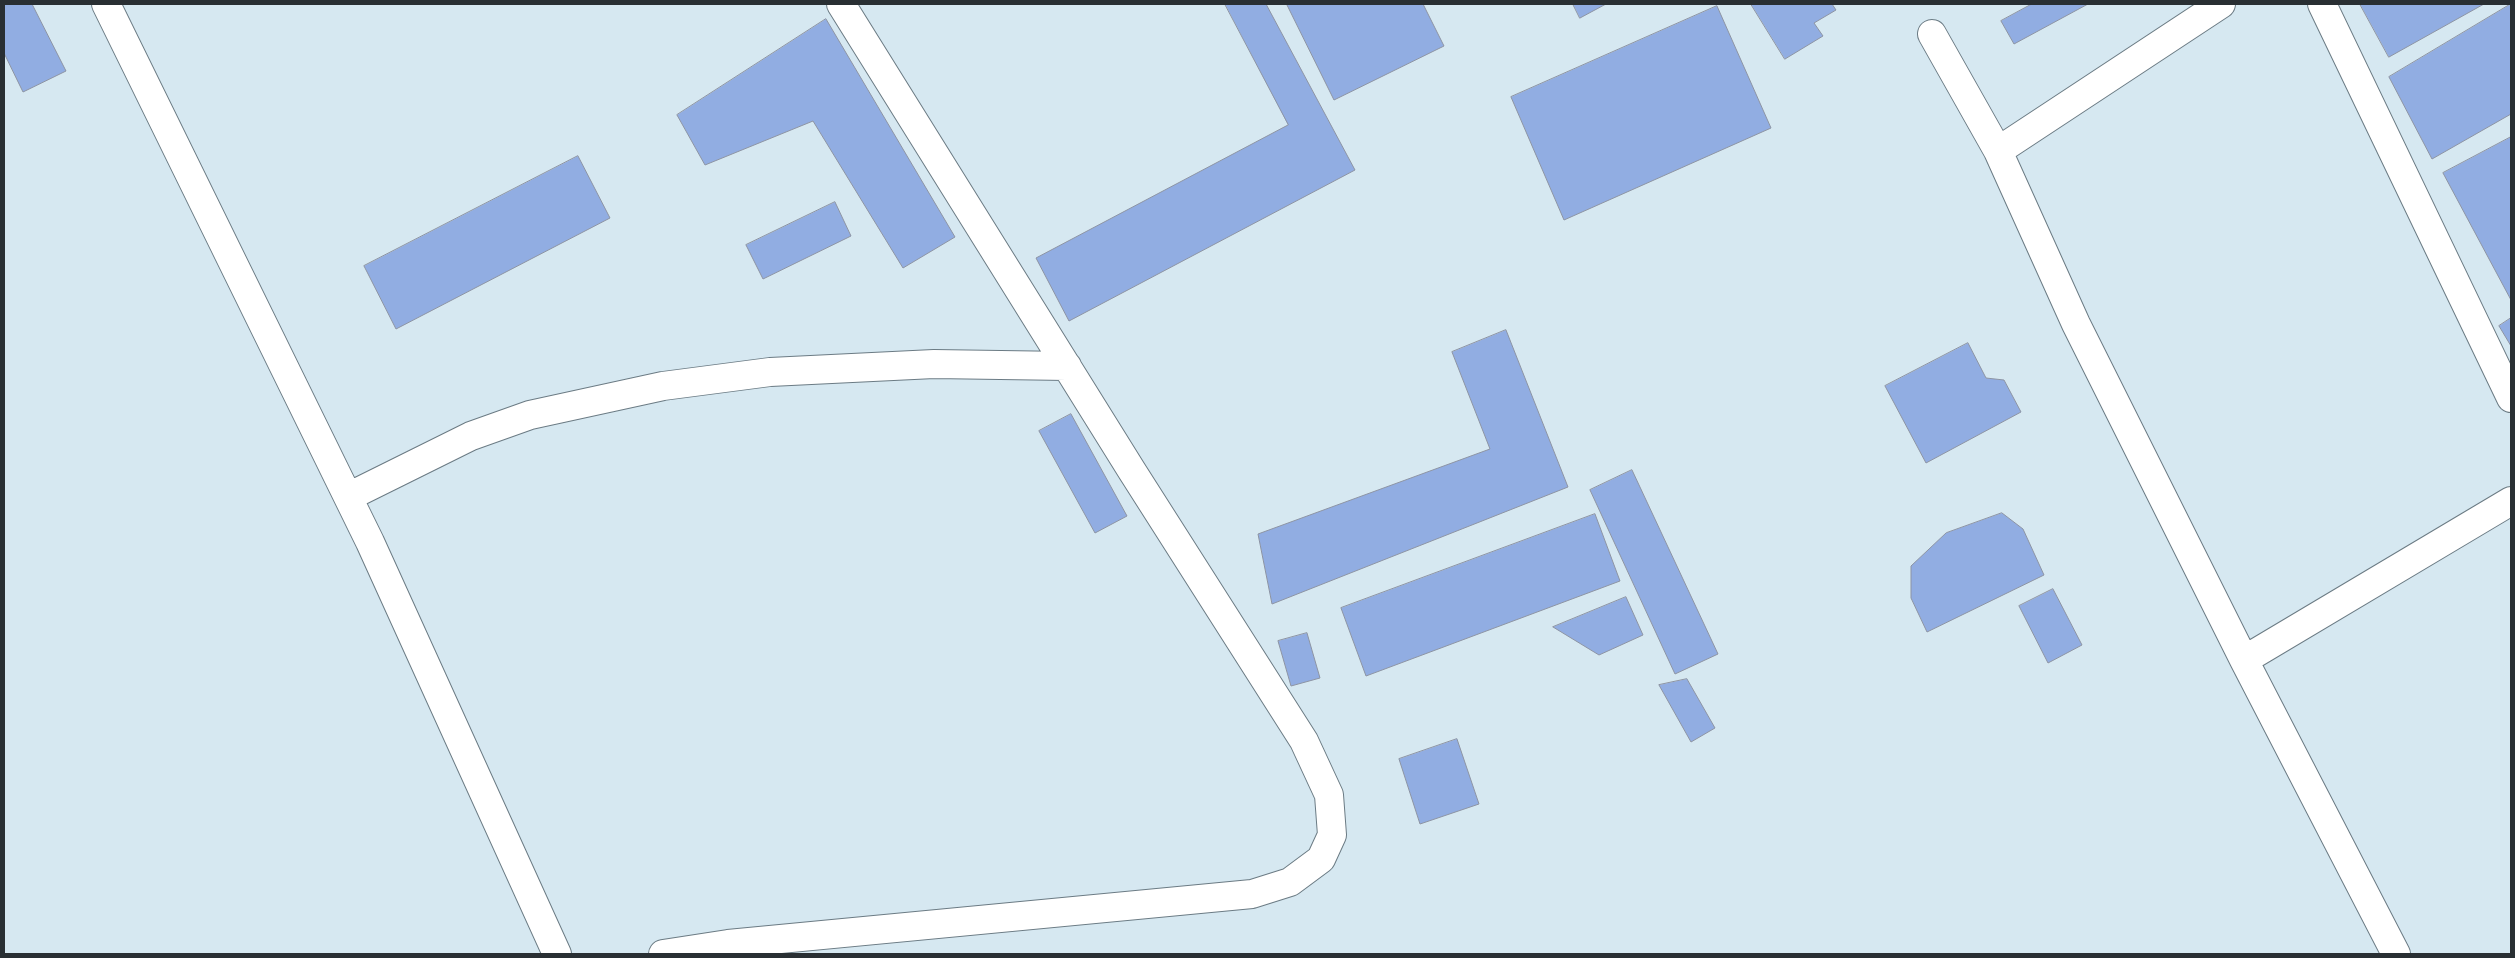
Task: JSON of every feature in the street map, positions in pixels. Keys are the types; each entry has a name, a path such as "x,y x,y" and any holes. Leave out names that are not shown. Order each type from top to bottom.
{"street":[{"path":"106,4 348,497 557,954"},
{"path":"663,954 728,944 1252,894 1290,882 1322,859 1332,835 1329,795 1304,741 841,4"},
{"path":"1998,151 2221,4"},
{"path":"2322,4 2511,398"},
{"path":"1932,34 1998,151 2076,324 2244,660 2396,954"},
{"path":"348,497 479,433 530,415 663,386 770,372 924,364 1067,366"},
{"path":"2244,660 2511,501"}],"building":[{"path":"4,4 32,4 66,71 23,92 4,53"},
{"path":"1225,4 1266,4 1355,170 1069,321 1036,258 1288,125"},
{"path":"1423,4 1444,46 1334,100 1287,5"},
{"path":"1573,4 1606,4 1580,18"},
{"path":"1751,4 1832,4 1836,10 1814,23 1823,36 1785,59"},
{"path":"2032,4 2088,4 2014,44 2001,21"},
{"path":"2360,4 2484,4 2389,57"},
{"path":"2511,4 2511,114 2432,159 2389,77"},
{"path":"1717,6 1771,128 1564,220 1511,97"},
{"path":"826,19 955,237 903,268 813,121 705,165 677,115"},
{"path":"2511,137 2511,300 2443,173"},
{"path":"578,156 610,218 396,329 364,266"},
{"path":"835,202 851,236 763,279 746,245"},
{"path":"2511,318 2511,346 2499,326"},
{"path":"1506,330 1568,487 1272,604 1258,534 1490,449 1452,352"},
{"path":"1968,343 1986,378 2004,380 2021,412 1926,463 1885,386"},
{"path":"1071,414 1127,516 1095,533 1039,431"},
{"path":"1632,470 1718,654 1675,674 1590,490"},
{"path":"2002,513 2023,529 2044,575 1927,632 1911,598 1911,566 1946,533"},
{"path":"1595,514 1620,581 1366,676 1341,608"},
{"path":"2053,589 2082,645 2048,663 2019,606"},
{"path":"1626,597 1643,635 1599,655 1553,627"},
{"path":"1307,633 1320,678 1291,686 1278,641"},
{"path":"1687,679 1715,728 1691,742 1659,685"},
{"path":"1457,739 1479,804 1420,824 1399,759"}]}
